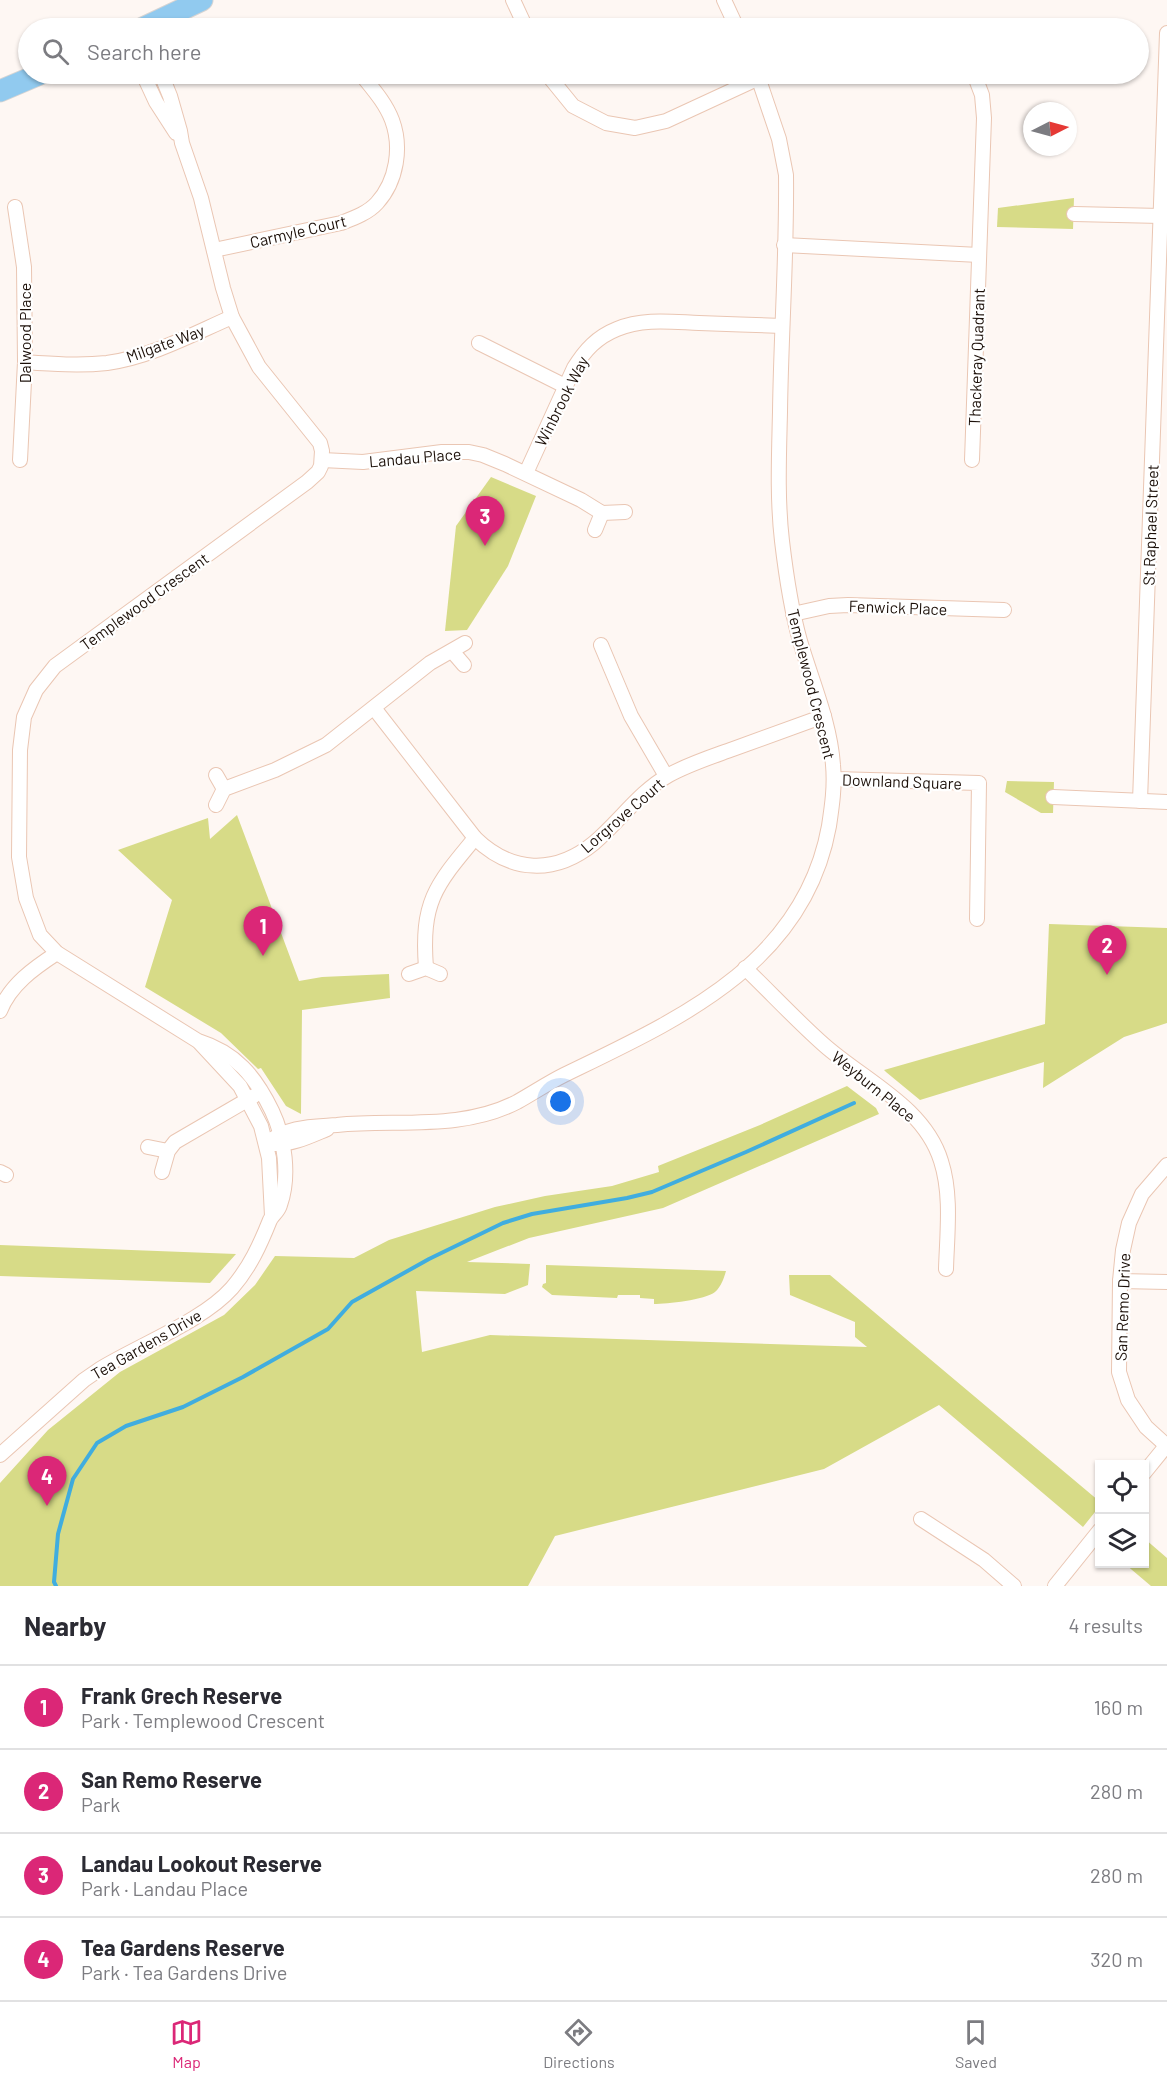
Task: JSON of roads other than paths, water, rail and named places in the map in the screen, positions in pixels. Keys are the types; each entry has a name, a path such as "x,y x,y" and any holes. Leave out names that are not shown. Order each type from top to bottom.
{"main road":[{"path":"164,18 202,0"},
{"path":"0,91 18,83"}],"street":[{"path":"513,0 521,18"},
{"path":"724,0 732,18"},
{"name":"St Raphael Street","path":"1140,801 1165,217 1167,33"},
{"path":"148,84 156,102 182,143"},
{"path":"165,84 201,198 232,318 259,367 320,443 322,460"},
{"name":"Carmyle Court","path":"214,250 341,224 377,204 387,190 393,174 397,158 397,140 393,121 385,105 369,84"},
{"path":"555,84 573,106 606,123 635,128 666,121 742,84"},
{"name":"Templewood Crescent","path":"198,1041 234,1078 248,1099 261,1126 266,1143 309,1126 359,1122 435,1122 464,1118 502,1108 692,1010 725,985 776,939 801,904 819,867 828,833 834,779 831,747 824,716 794,614 786,572 780,507 786,175 779,139 761,84"},
{"name":"Thackeray Quadrant","path":"972,460 984,118 982,95 978,84"},
{"name":"Dalwood Place","path":"15,207 24,267 25,362 20,460"},
{"path":"1074,213 1165,217"},
{"path":"784,245 979,255"},
{"name":"Milgate Way","path":"25,362 72,365 109,363 148,352 232,318"},
{"name":"Winbrook Way","path":"526,474 565,386 584,353 594,342 611,331 629,325 665,322 782,326"},
{"path":"480,343 565,386"},
{"name":"Landau Place","path":"322,460 372,462 456,451 483,455 581,500 602,513"},
{"name":"Templewood Crescent","path":"281,1139 273,1115 261,1091 247,1071 231,1056 198,1041 57,953 40,934 26,898 19,857 20,750 24,717 36,690 55,666 307,482 318,472 322,460"},
{"path":"596,530 602,513 625,512"},
{"name":"Fenwick Place","path":"794,614 829,606 848,605 1004,610"},
{"path":"216,805 224,789 275,770 310,754 338,737 430,663 465,643"},
{"path":"601,645 631,716 666,776"},
{"path":"452,651 464,665"},
{"name":"Lorgrove Court","path":"374,708 475,838 494,854 512,862 532,866 555,863 595,842 633,802 666,776 694,763 824,716"},
{"path":"216,776 224,789"},
{"name":"Downland Square","path":"834,779 980,783 977,919"},
{"path":"1053,797 1167,802"},
{"path":"426,968 424,936 430,904 445,874 475,838"},
{"path":"0,1011 6,998 18,984 39,964 57,953"},
{"path":"409,974 426,968 440,974"},
{"name":"Weyburn Place","path":"745,968 822,1043 900,1103 927,1132 938,1151 946,1185 946,1269"},
{"path":"162,1172 168,1151 176,1142 261,1091"},
{"name":"Tea Gardens Drive","path":"0,1455 84,1380 201,1312 231,1289 253,1259 272,1216 280,1207 285,1178 281,1139"},
{"name":"Tea Gardens Drive","path":"266,1143 272,1216"},
{"path":"148,1147 168,1151"},
{"name":"San Remo Drive","path":"1167,1165 1142,1194 1129,1223 1120,1281 1119,1372 1128,1400 1146,1427 1167,1446"},
{"path":"1120,1281 1167,1282"},
{"path":"1149,1467 1167,1446"},
{"path":"921,1519 984,1560 1014,1586"},
{"path":"1055,1586 1095,1536"}],"waterway":[{"path":"56,1586 54,1582 58,1534 73,1479 97,1443 126,1426 183,1407 243,1377 328,1329 352,1302 429,1259 503,1223 532,1214 652,1192 854,1103"}],"place":[{"name":"Landau Lookout Reserve","path":"485,546"},
{"name":"Frank Grech Reserve","path":"263,956"},
{"name":"San Remo Reserve","path":"1107,975"},
{"name":"Tea Gardens Reserve","path":"47,1506"}]}
